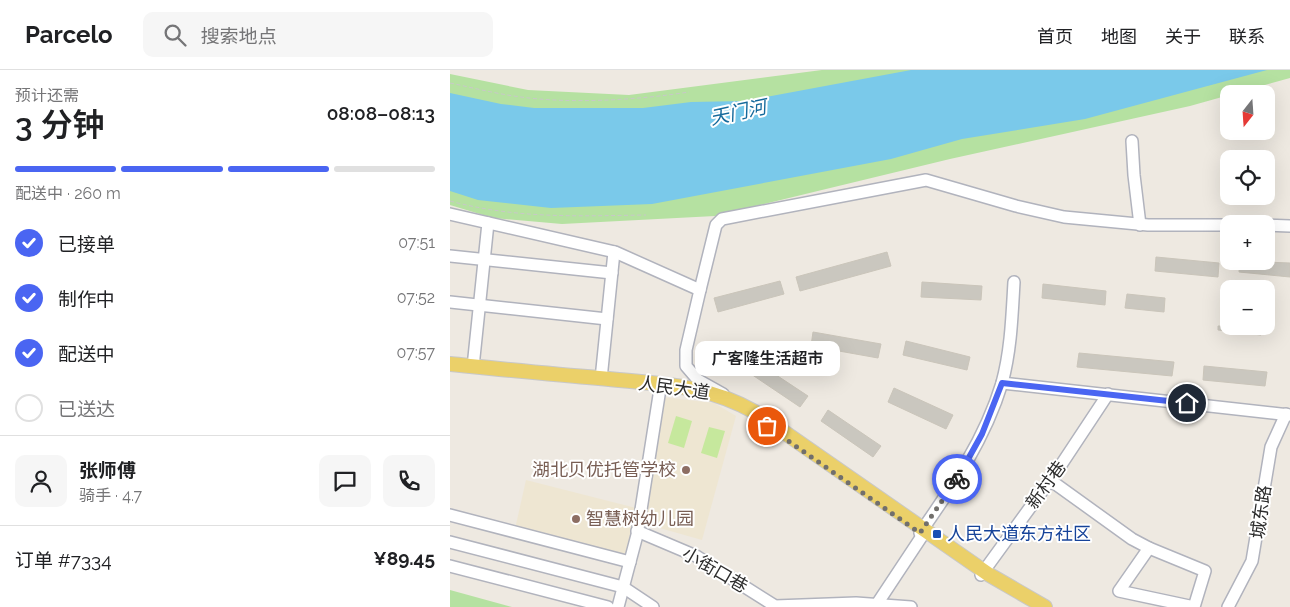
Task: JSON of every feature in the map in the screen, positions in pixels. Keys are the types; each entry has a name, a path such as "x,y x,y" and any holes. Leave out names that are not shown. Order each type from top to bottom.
{"main road":[{"name":"人民大道","path":"450,364 660,386 698,394 733,405 923,532"},
{"name":"人民大道","path":"450,369 699,389 735,401 755,412 923,532 1033,607"},
{"name":"人民大道","path":"982,573 1045,607"}],"street":[{"path":"1132,141 1140,225"},
{"path":"618,607 637,531 660,386 678,378 682,374 716,225 722,219 922,180 1057,215 1140,225 1220,225"},
{"path":"450,214 614,252 700,290"},
{"path":"473,367 488,223"},
{"path":"1275,225 1290,226"},
{"path":"601,379 614,252"},
{"path":"450,256 612,273"},
{"path":"877,604 968,460 982,434 1002,383 1012,330 1014,282"},
{"path":"450,302 607,319"},
{"path":"685,360 688,371 693,376 735,401"},
{"path":"1002,383 1288,414"},
{"name":"新村巷","path":"982,573 1050,480 1108,394"},
{"name":"城东路","path":"1228,607 1252,561 1271,447 1288,414"},
{"path":"1050,480 1132,539 1205,571 1194,606 1155,603 1119,591 1149,548"},
{"path":"450,515 630,562"},
{"name":"小街口巷","path":"637,531 696,556 775,606 856,603 911,607"},
{"path":"450,542 623,587 653,607"},
{"path":"450,566 608,607"}],"path":[{"path":"450,83 521,97 548,99 639,99 689,92"},
{"path":"450,202 495,212 543,217 646,215"}],"shaded area":[{"name":"湖北贝优托管学校","path":"662,397 714,403 736,416 702,540 642,523"},
{"name":"智慧树幼儿园","path":"526,480 636,508 627,559 515,529"}],"green space":[{"path":"822,70 1290,70 1290,78 1265,85 1220,85 1220,98 1190,106 950,159 715,216 562,224 493,218 450,205 450,74 528,90 629,95"},
{"path":"676,416 692,421 684,448 668,443"},
{"path":"709,427 725,431 717,458 701,453"},
{"path":"450,590 512,607 450,607"}],"water":[{"name":"天门河","path":"911,70 1267,70 1085,119 962,139 891,159 652,204 551,208 478,200 450,191 450,93 501,104 534,108 643,108 691,102 744,101"}],"building":[{"path":"887,252 891,266 800,291 796,277"},
{"path":"1156,257 1219,263 1218,277 1155,271"},
{"path":"1275,262 1290,263 1290,277 1239,272 1239,270 1275,270"},
{"path":"780,281 784,294 718,312 714,298"},
{"path":"922,282 982,286 981,300 921,297"},
{"path":"1043,284 1106,291 1105,305 1042,298"},
{"path":"1127,294 1165,298 1164,312 1125,308"},
{"path":"813,332 881,344 878,358 811,346"},
{"path":"906,341 970,357 967,370 903,355"},
{"path":"712,347 742,354 738,367 708,360"},
{"path":"1079,353 1174,362 1172,376 1077,367"},
{"path":"755,361 808,396 800,407 748,372"},
{"path":"1204,366 1267,372 1265,386 1203,380"},
{"path":"894,388 953,415 946,429 888,402"},
{"path":"828,410 881,446 873,457 821,421"}],"way so far":[{"path":"767,426 920,533 957,479"}],"place":[{"name":"广客隆生活超市","path":"767,426"},
{"name":"湖北贝优托管学校","path":"686,470"},
{"name":"智慧树幼儿园","path":"576,519"},
{"name":"人民大道东方社区","path":"937,534"}],"route":[{"path":"957,479 982,434 1002,383 1187,403"}]}
